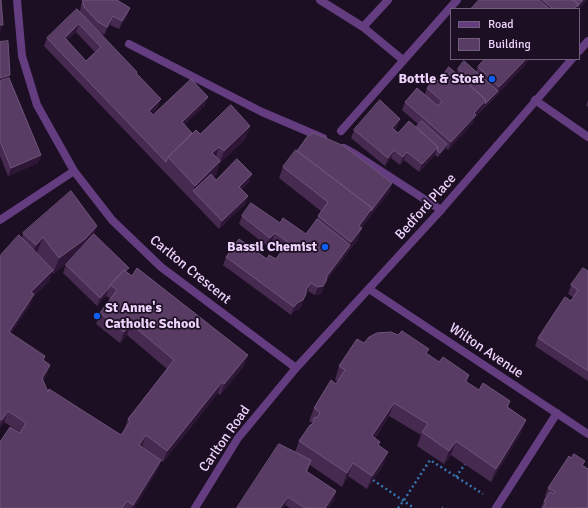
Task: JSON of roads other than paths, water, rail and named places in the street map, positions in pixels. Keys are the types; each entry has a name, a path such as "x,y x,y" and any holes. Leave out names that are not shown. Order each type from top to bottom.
{"street":[{"name":"Carlton Crescent","path":"17,0 22,56 37,105 74,171 112,220 161,267 296,368"},
{"path":"320,0 363,27 403,60"},
{"path":"363,27 388,0"},
{"path":"341,131 457,0"},
{"path":"580,50 588,41"},
{"path":"129,44 262,112 334,143 355,154 441,210"},
{"name":"Bedford Place","path":"296,368 441,210 571,60"},
{"path":"536,100 588,137"},
{"path":"0,220 74,171"},
{"name":"Wilton Avenue","path":"369,289 588,434"},
{"name":"Carlton Road","path":"195,508 238,438 296,368"},
{"path":"496,508 556,413"}],"place":[{"name":"Bottle & Stoat","path":"492,79"},
{"name":"Bassil Chemist","path":"325,247"},
{"name":"St Anne's Catholic School","path":"97,316"}]}
